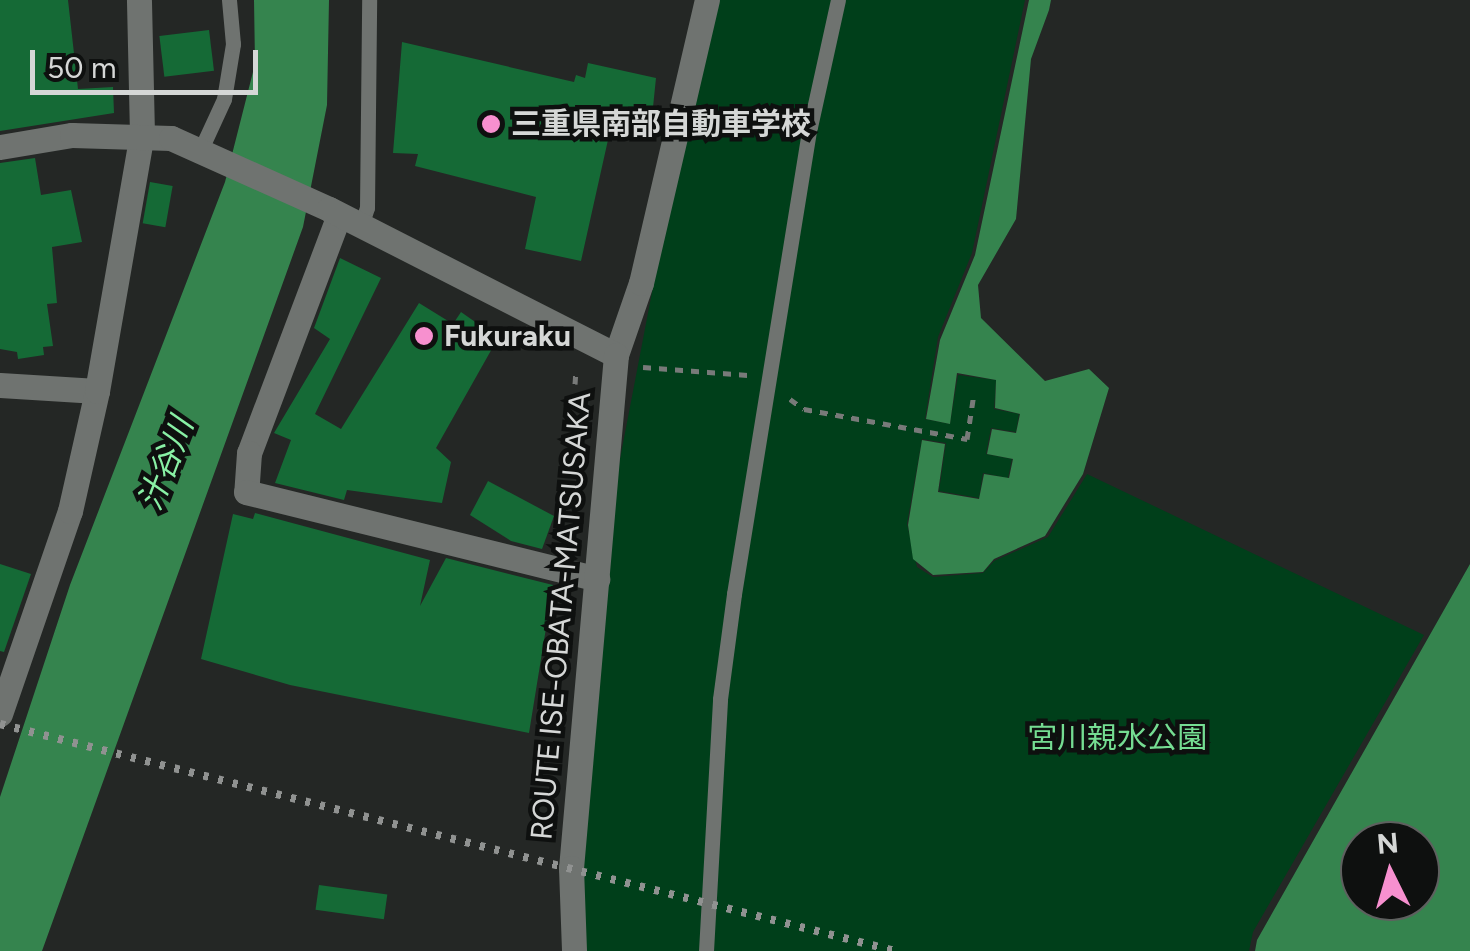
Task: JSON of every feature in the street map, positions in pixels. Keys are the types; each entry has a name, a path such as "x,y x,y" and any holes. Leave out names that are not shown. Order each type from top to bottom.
{"street":[{"path":"0,714 70,510 97,391 142,134 138,0"},
{"path":"616,355 641,284 707,0"},
{"name":"ROUTE ISE-OBATA-MATSUSAKA","path":"0,147 72,135 142,134 205,150 616,355 572,868 574,951"},
{"path":"343,217 249,453 246,492 597,579"},
{"path":"0,385 97,391"}],"lane":[{"path":"205,150 224,99 233,44 228,0"},
{"path":"343,217 367,208 369,0"},
{"path":"706,951 720,700 768,380 838,0"}],"path":[{"path":"642,379 644,364 768,380 804,409 967,439 974,393"},
{"path":"575,384 576,369"}],"green space":[{"name":"宮川親水公園","path":"708,0 1025,0 972,253 938,337 925,419 950,424 958,375 996,380 994,409 1019,414 1016,432 991,428 986,454 1012,459 1008,478 983,473 979,498 939,491 946,443 922,439 907,524 917,567 933,577 983,573 994,561 1048,537 1087,474 1424,635 1253,932 1249,951 577,951 597,579"}],"water":[{"name":"汁谷川","path":"254,0 329,0 327,105 303,227 42,951 0,951 0,797 70,585 225,182 255,64"},
{"path":"1029,0 1051,0 1031,59 1016,219 978,285 981,318 1045,381 1089,369 1109,388 1083,474 1045,536 994,559 983,572 933,575 913,559 908,525 922,440 945,444 938,492 979,499 984,474 1009,478 1013,459 987,454 992,429 1016,433 1020,414 995,408 996,380 957,373 950,424 926,419 940,340 975,255"},
{"path":"1470,564 1470,951 1255,951 1257,940"}],"building":[{"path":"0,0 68,0 78,89 113,87 114,113 0,131"},
{"path":"209,30 214,71 164,77 159,36"},
{"path":"402,42 574,82 576,75 585,78 588,63 656,78 652,117 614,113 581,261 525,249 536,197 415,166 418,154 393,153"},
{"path":"35,158 41,195 71,190 82,242 52,247 57,303 47,304 53,346 43,347 44,355 18,359 17,352 0,349 0,163"},
{"path":"150,182 173,186 165,227 143,223"},
{"path":"340,258 381,278 315,414 341,429 419,303 453,324 461,312 498,338 436,448 451,462 442,503 347,490 344,500 275,483 291,440 274,433 330,339 314,328"},
{"path":"488,481 554,516 542,549 511,541 470,515"},
{"path":"255,513 430,560 420,606 446,558 553,585 529,733 290,685 201,659 233,514 253,519"},
{"path":"0,564 31,574 4,652 0,651"},
{"path":"319,885 387,895 384,919 316,910"}],"railway":[{"path":"0,724 895,951"}],"place":[{"name":"三重県南部自動車学校","path":"491,124"},
{"name":"Fukuraku","path":"424,336"}]}
